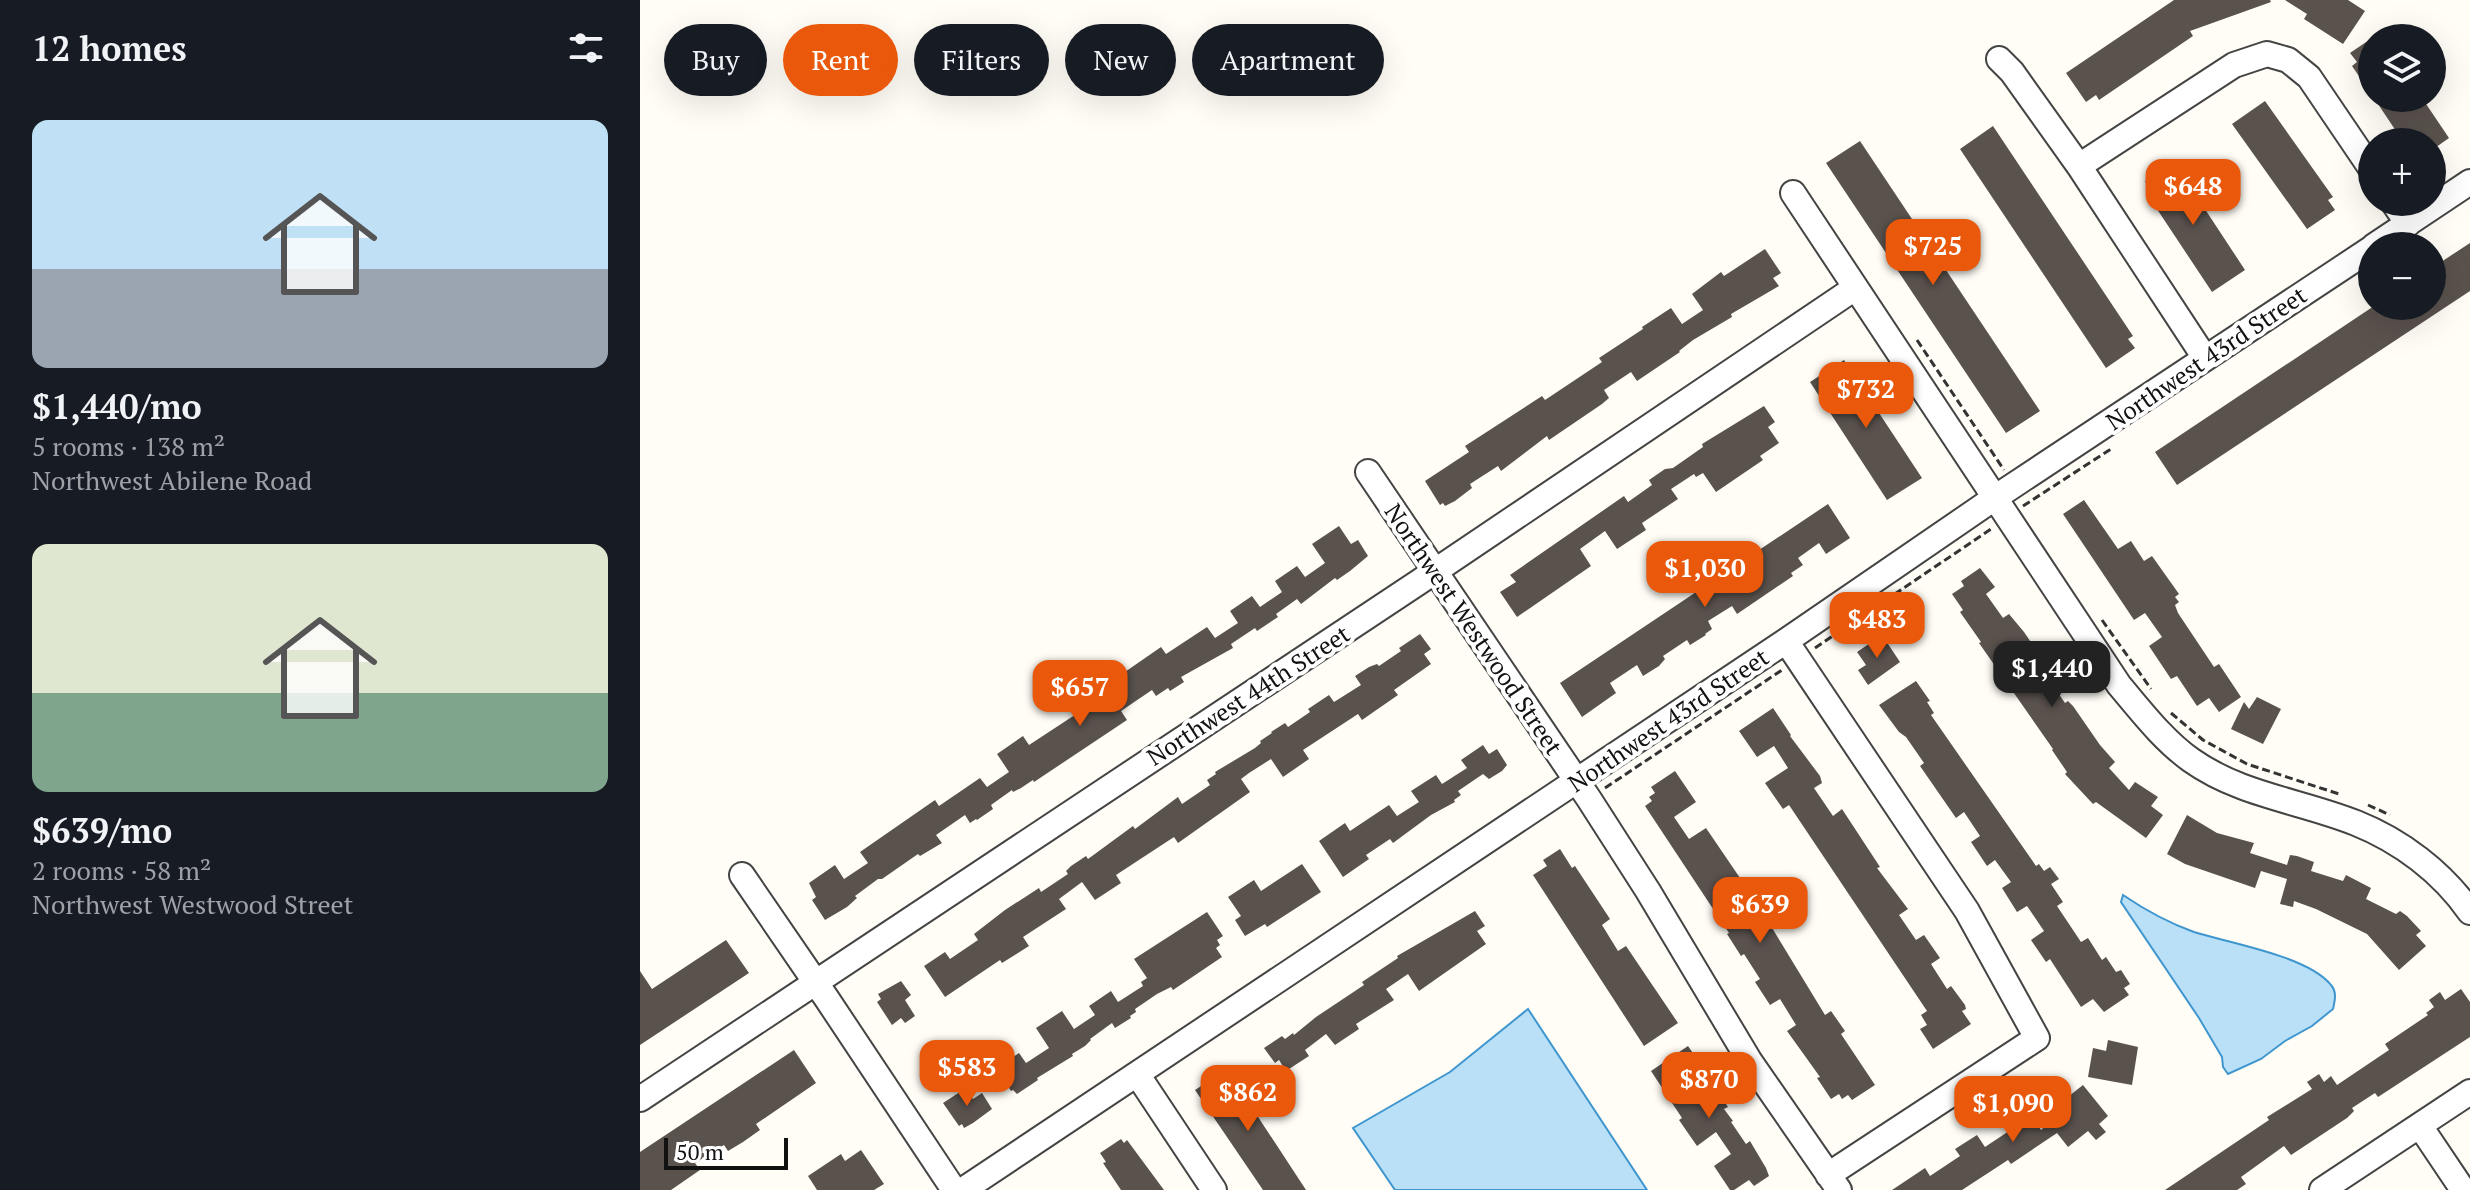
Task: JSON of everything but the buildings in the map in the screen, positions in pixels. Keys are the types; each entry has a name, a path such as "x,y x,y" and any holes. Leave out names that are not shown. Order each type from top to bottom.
{"street":[{"path":"2079,166 2234,65 2267,54 2288,60 2309,77 2358,149"},
{"path":"1999,59 2012,72 2079,166 2205,358"},
{"name":"Northwest 43rd Street","path":"2396,232 2470,182"},
{"path":"1793,193 1855,288 2011,501 2119,685 2161,734 2191,760 2228,781 2357,823 2389,840 2431,868 2470,912"},
{"path":"2403,216 2408,224"},
{"name":"Northwest 43rd Street","path":"963,1190 1137,1074 1583,790 2011,501 2205,358 2358,257"},
{"name":"Northwest 44th Street","path":"640,1099 1436,571 1855,288"},
{"name":"Northwest Westwood Street","path":"1368,472 1583,790 1648,891 1749,1060 1833,1182"},
{"path":"1792,650 1967,911 2037,1038 1833,1182"},
{"path":"742,875 954,1190"},
{"path":"1137,1074 1214,1190"},
{"path":"2322,1190 2470,1092"},
{"path":"2420,1126 2463,1190"}],"path":[{"path":"1910,331 2011,501"},
{"path":"1583,790 2011,501 2111,449"},
{"path":"2103,621 2154,694"},
{"path":"2163,705 2203,740 2247,764 2339,794"},
{"path":"2366,804 2391,815"}],"water":[{"path":"2123,895 2157,916 2185,928 2305,966 2333,988 2333,1009 2261,1059 2228,1074 2222,1057 2199,1018 2121,902"},
{"path":"1528,1009 1647,1190 1395,1190 1353,1128 1450,1072"}]}
